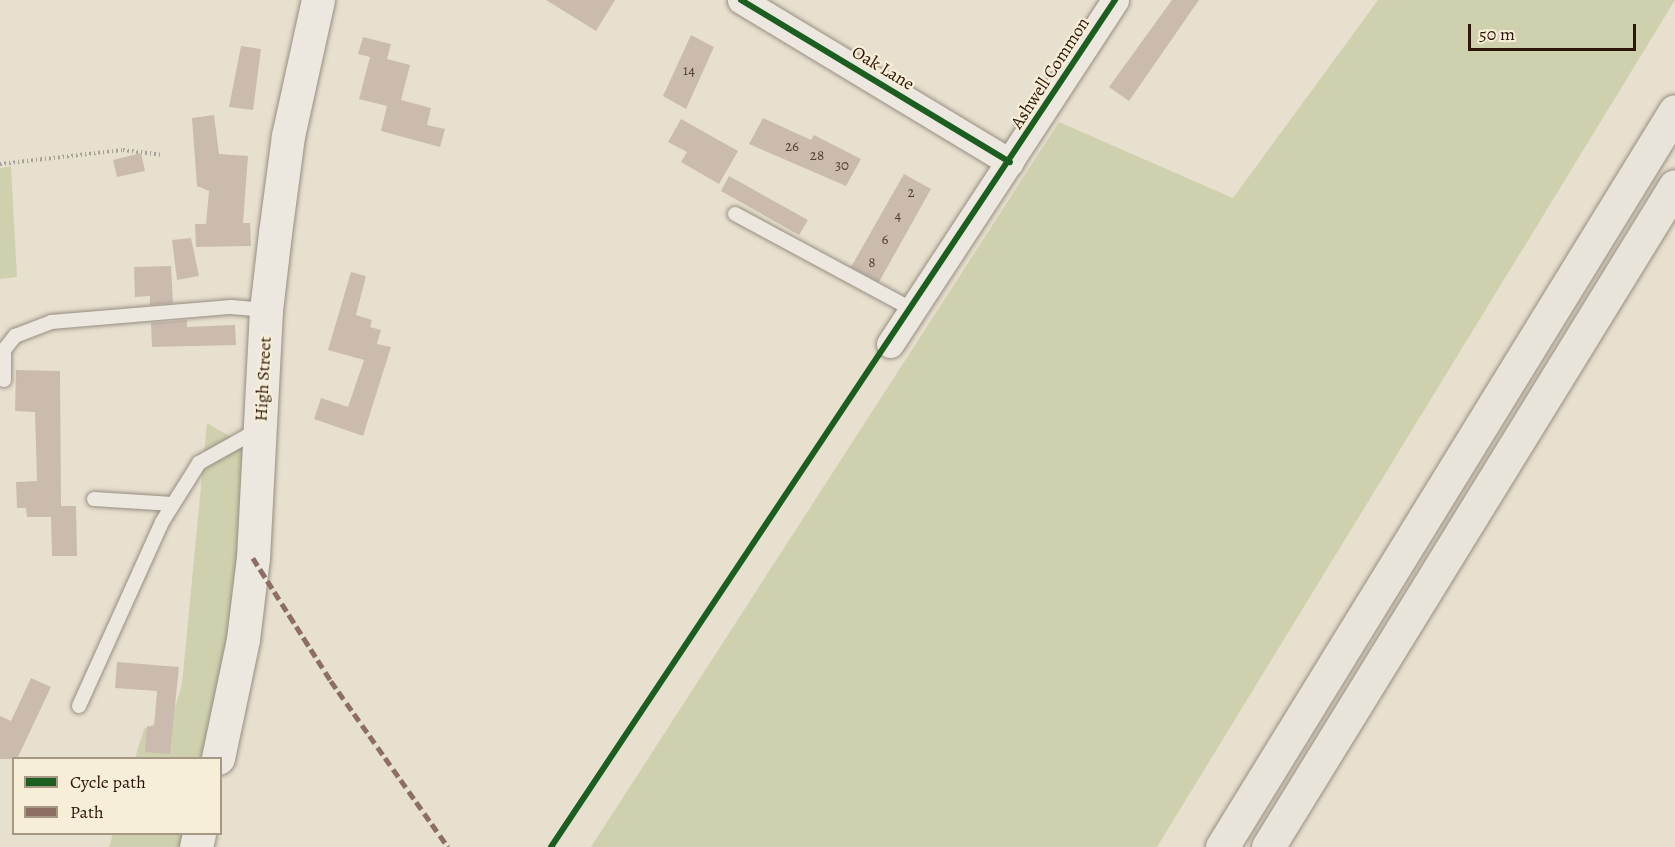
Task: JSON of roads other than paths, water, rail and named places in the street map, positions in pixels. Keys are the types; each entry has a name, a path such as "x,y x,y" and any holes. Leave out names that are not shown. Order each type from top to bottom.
{"highway":[{"path":"1222,847 1675,111"},
{"path":"1268,847 1675,186"}],"main road":[{"name":"High Street","path":"218,757 243,639 260,429 266,310 288,136 318,0"}],"street":[{"name":"Oak Lane","path":"741,0 1010,162"},
{"name":"Ashwell Common","path":"891,344 1115,0"}],"lane":[{"path":"735,214 913,310"},
{"path":"4,380 4,350 15,336 51,321 231,307 266,310"},
{"path":"79,706 114,622 173,504 199,463 260,429"},
{"path":"94,499 173,504"}]}
